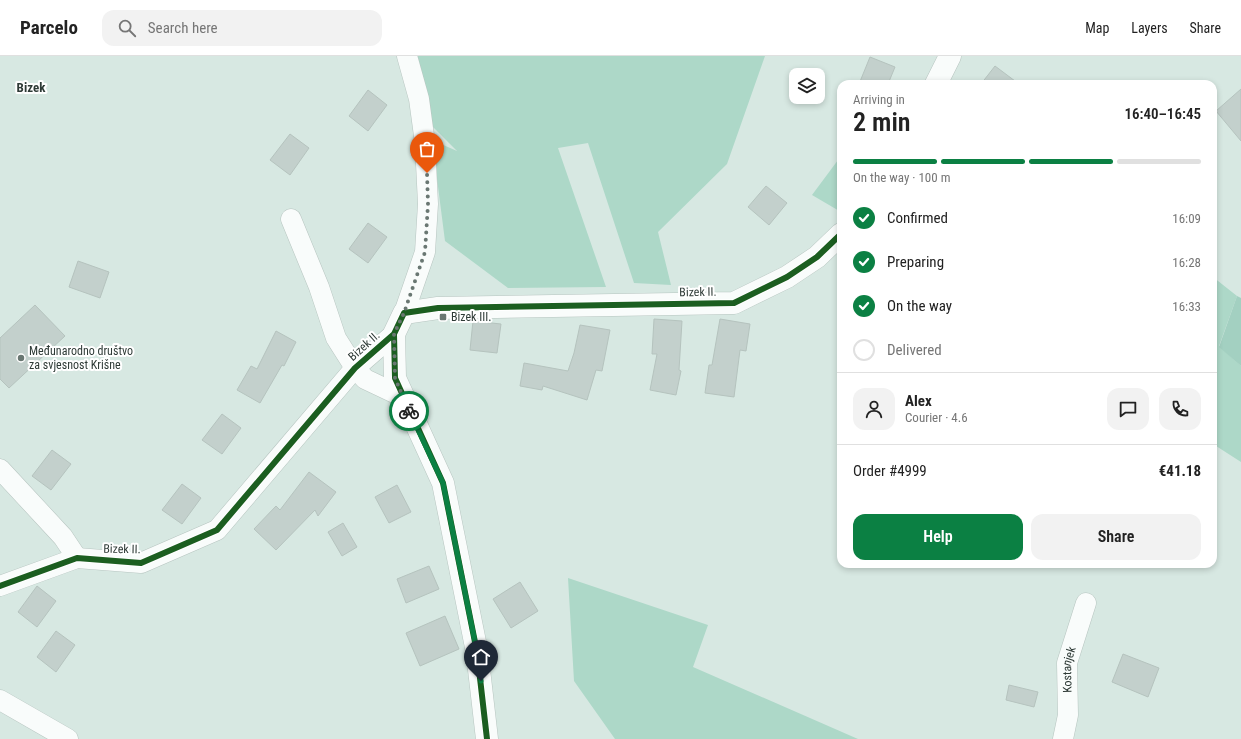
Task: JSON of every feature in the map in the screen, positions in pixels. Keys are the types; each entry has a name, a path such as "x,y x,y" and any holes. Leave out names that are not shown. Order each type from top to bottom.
{"street":[{"path":"404,313 425,252 428,204 425,143 419,99 407,56"},
{"path":"938,80 950,56"},
{"name":"Bizek II.","path":"291,219 319,287 336,338 355,368 365,379 403,398"},
{"name":"Bizek II.","path":"0,586 77,558 141,563 217,530 355,368 394,334 404,313 438,308 734,303 799,269 818,257 837,238"},
{"path":"394,334 395,378 443,483 477,652 487,739"},
{"path":"0,469 63,537 77,558"},
{"name":"Kostanjek","path":"1064,739 1068,716 1067,662 1086,602"},
{"path":"0,700 68,739"}],"green space":[{"path":"403,56 765,56 727,164 658,232 671,285 634,283 588,143 558,148 606,287 508,288 445,241 432,140 457,151 418,112"},
{"path":"837,161 837,210 812,195"},
{"path":"1217,280 1237,296 1219,346 1241,366 1241,462 1217,447"},
{"path":"1237,296 1241,298 1241,366 1219,347"},
{"path":"568,578 708,625 693,667 858,739 615,739 574,681"}],"building":[{"path":"870,57 895,67 890,80 861,80"},
{"path":"995,66 1014,80 984,80"},
{"path":"1241,89 1241,141 1217,112 1217,110"},
{"path":"368,90 387,105 368,131 349,116"},
{"path":"290,134 309,148 290,175 270,160"},
{"path":"766,186 787,203 769,225 748,207"},
{"path":"368,223 387,237 368,263 349,249"},
{"path":"78,261 109,272 100,298 69,287"},
{"name":"Međunarodno društvo za svjesnost Krišne","path":"35,305 65,336 9,388 0,379 0,338"},
{"path":"654,319 682,321 679,370 681,371 676,395 650,390 657,354 652,354"},
{"path":"720,319 750,324 746,351 740,350 734,397 705,393 709,365 712,365"},
{"path":"473,321 501,324 497,353 470,350"},
{"path":"580,325 610,330 602,371 596,370 587,400 543,386 542,390 520,386 524,363 568,371 574,353"},
{"path":"276,331 296,342 284,366 282,365 260,403 237,390 251,366 257,369"},
{"path":"222,414 241,428 222,454 202,440"},
{"path":"52,450 71,464 51,490 32,476"},
{"path":"309,472 336,492 318,516 315,510 276,550 254,529 276,506 280,510"},
{"path":"182,484 201,498 182,524 162,510"},
{"path":"397,485 411,512 389,523 375,497"},
{"path":"343,523 357,547 342,556 328,532"},
{"path":"429,566 439,589 406,603 397,579"},
{"path":"520,582 538,611 511,628 493,599"},
{"path":"37,586 56,601 37,627 18,612"},
{"path":"445,616 459,649 420,666 406,633"},
{"path":"56,631 75,645 56,672 37,657"},
{"path":"1123,654 1159,668 1148,697 1112,682"},
{"path":"1009,685 1038,692 1034,707 1006,700"}],"cycle path":[{"path":"0,586 77,558 141,563 217,530 355,368 394,334 404,313 438,308 734,303 787,277 817,257 837,238"},
{"path":"394,334 395,378 443,483 477,652 487,739"}],"way so far":[{"path":"409,411 395,378 394,334 404,313 425,252 428,204 427,173"}],"place":[{"name":"Bizek III.","path":"443,317"},
{"name":"Međunarodno društvo za svjesnost Krišne","path":"21,358"}],"district":[{"name":"Bizek","path":"31,87"}],"route":[{"path":"409,411 443,483 477,652 481,681"}]}
